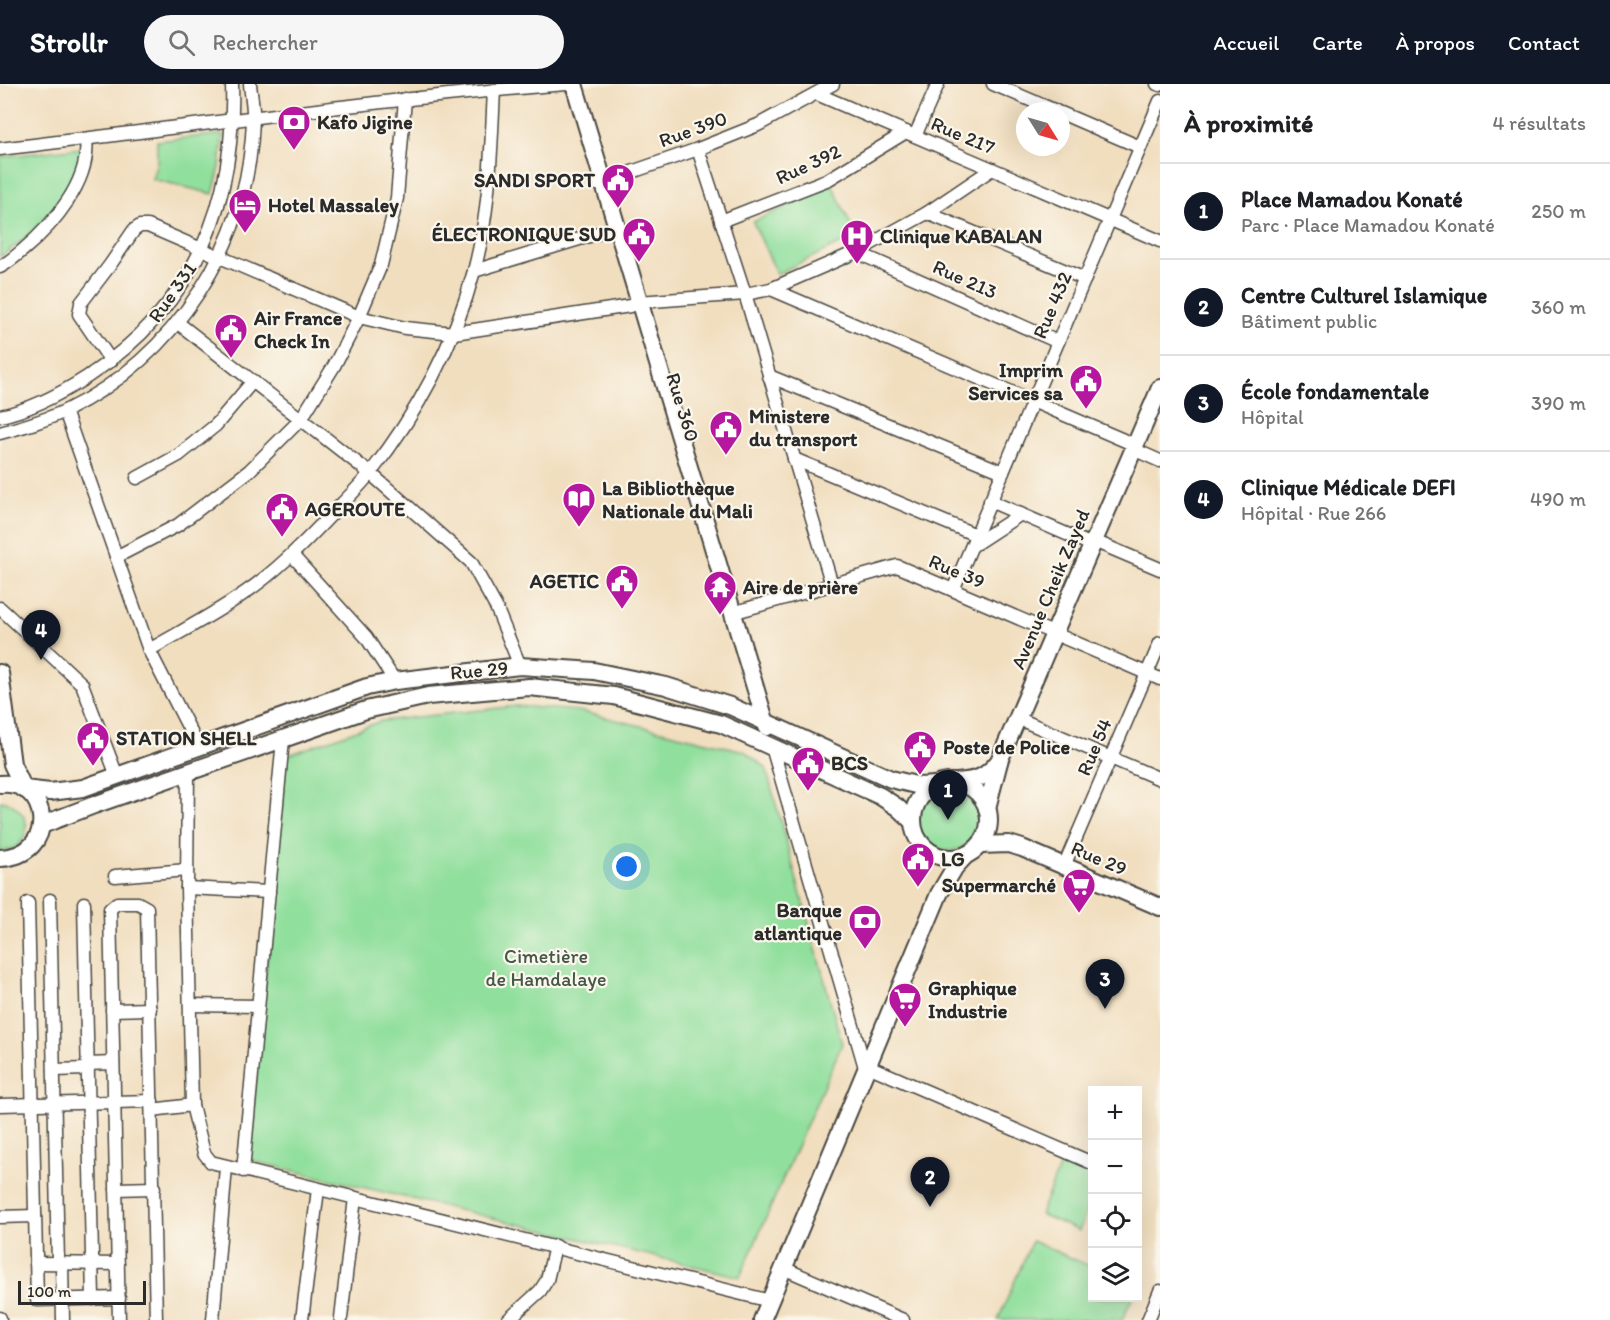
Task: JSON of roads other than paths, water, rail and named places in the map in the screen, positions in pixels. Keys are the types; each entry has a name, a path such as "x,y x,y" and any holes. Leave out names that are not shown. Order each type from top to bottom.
{"main road":[{"name":"Rue 360","path":"566,84 599,183 609,230 634,304 769,745"},
{"path":"574,84 599,183 634,304 732,613 761,720"},
{"name":"Avenue Cheik Zayed","path":"957,782 977,780 990,772 999,761 1160,388"},
{"path":"0,784 50,792 83,788 338,696 394,681 520,666 594,671 666,686 730,706 891,779 920,786 957,782 975,790 988,812"},
{"path":"0,674 12,764 24,789 38,805 42,825 37,840 27,851 13,858 0,858"},
{"name":"Rue 29","path":"42,825 188,771 366,710 428,696 529,687 614,696 667,708 721,724 880,796 912,821"},
{"path":"762,1320 939,894 955,867 980,844 987,831 988,812 999,761"},
{"path":"935,785 918,800 912,821 917,838 929,852 938,876 939,894"},
{"name":"Rue 29","path":"988,812 999,830 1022,848"},
{"name":"Rue 29","path":"980,844 1009,844 1022,848 1159,905"},
{"path":"929,852 947,858 966,855"}],"street":[{"name":"Rue 331","path":"0,416 44,401 111,361 159,316 180,289 202,248 219,205 233,121 232,84"},
{"name":"Rue 331","path":"0,433 65,411 121,377 158,345 178,323 211,273 235,224 247,176 254,119 250,84"},
{"path":"0,149 405,99 566,84"},
{"name":"Rue 390","path":"599,183 698,149 758,125 832,84"},
{"path":"911,134 938,84"},
{"path":"993,84 1035,102"},
{"path":"149,650 244,594 292,555 370,473 397,436 454,333 474,271 484,224 491,156 494,90"},
{"name":"Rue 217","path":"817,94 1160,241"},
{"path":"116,557 178,525 249,471 301,419 334,366 359,317 381,265 397,198 405,99"},
{"name":"Rue 432","path":"953,590 1160,101"},
{"path":"1070,117 1140,147"},
{"name":"Rue 392","path":"721,221 829,179 911,134"},
{"path":"0,267 43,233 62,209 83,168 87,148 86,139"},
{"path":"698,149 745,294 832,585"},
{"path":"111,361 80,314 79,308 134,230 140,226 148,226 202,248 302,294 359,317 405,328 454,333 634,304 745,294 771,289 856,252 927,213 992,169"},
{"path":"927,213 1085,279"},
{"path":"474,271 609,230"},
{"name":"Rue 213","path":"856,252 1058,342"},
{"path":"771,289 1033,401 1160,461"},
{"path":"178,323 370,473 471,562 495,607 520,666"},
{"path":"769,375 1003,472"},
{"path":"137,478 179,456 216,425 253,381"},
{"path":"65,411 149,650 198,746"},
{"path":"794,459 976,535"},
{"path":"990,501 1160,569"},
{"path":"971,547 1021,514"},
{"path":"292,555 366,637 394,681"},
{"name":"Rue 39","path":"732,613 897,566 1160,679"},
{"path":"0,608 82,684 117,776"},
{"name":"Rue 54","path":"1064,866 1160,644"},
{"path":"1017,718 1160,779"},
{"path":"243,1171 283,739"},
{"path":"769,745 867,1069 1088,1161"},
{"path":"188,771 187,888 192,1105 204,1154 211,1162 770,1301"},
{"path":"115,876 187,870"},
{"path":"187,888 268,892"},
{"path":"50,900 63,1320"},
{"path":"28,903 37,1300 119,1298"},
{"path":"84,903 93,1299"},
{"path":"119,1320 110,909 117,903 138,903 147,908 156,1320"},
{"path":"189,1005 258,1006"},
{"path":"112,1010 150,1009"},
{"path":"54,1070 113,1063"},
{"path":"0,1105 114,1102 192,1105"},
{"path":"213,1320 226,1167"},
{"path":"116,1189 153,1188"},
{"path":"302,1320 318,1189"},
{"path":"340,1318 355,1198"},
{"path":"0,1217 35,1216"},
{"path":"508,1320 540,1291 547,1280 555,1246"},
{"path":"36,1263 118,1264"},
{"path":"783,1268 903,1320"},
{"path":"1148,1320 1160,1291"}],"place":[{"name":"Kafo Jigine","path":"294,151"},
{"name":"SANDI SPORT","path":"618,209"},
{"name":"Hotel Massaley","path":"245,234"},
{"name":"ÉLECTRONIQUE SUD","path":"639,263"},
{"name":"Clinique KABALAN","path":"857,265"},
{"name":"Air France Check In","path":"231,359"},
{"name":"Imprim Services sa","path":"1086,410"},
{"name":"Ministere du transport","path":"726,456"},
{"name":"La Bibliothèque Nationale du Mali","path":"579,528"},
{"name":"AGEROUTE","path":"282,538"},
{"name":"AGETIC","path":"622,610"},
{"name":"Aire de prière","path":"720,616"},
{"name":"Clinique Médicale DEFI","path":"41,660"},
{"name":"STATION SHELL","path":"93,767"},
{"name":"Poste de Police","path":"920,776"},
{"name":"BCS","path":"808,792"},
{"name":"Place Mamadou Konaté","path":"948,820"},
{"name":"LG","path":"918,888"},
{"name":"Supermarché","path":"1079,914"},
{"name":"Banque atlantique","path":"865,950"},
{"name":"École fondamentale","path":"1105,1009"},
{"name":"Graphique Industrie","path":"905,1028"},
{"name":"Centre Culturel Islamique","path":"930,1207"}],"park label":[{"name":"Cimetière de Hamdalaye","path":"546,968"}]}
